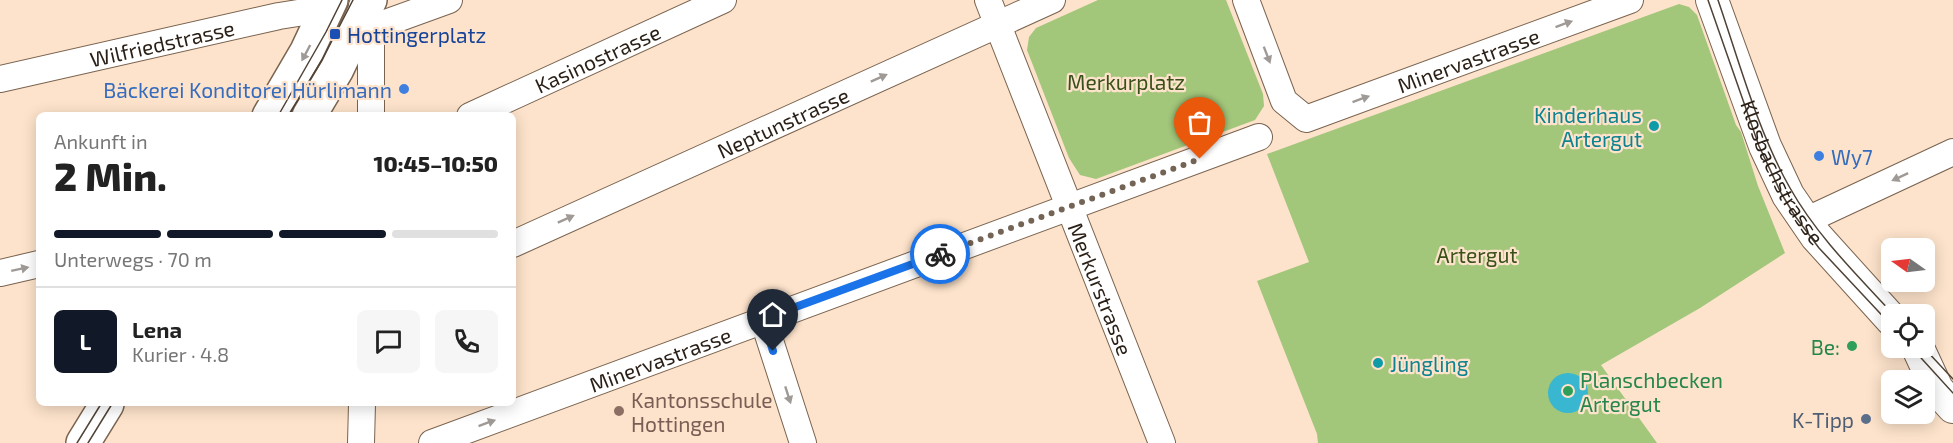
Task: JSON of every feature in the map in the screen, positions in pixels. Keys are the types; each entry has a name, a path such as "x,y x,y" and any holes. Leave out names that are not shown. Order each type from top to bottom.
{"main road":[{"path":"271,112 307,51 327,8"},
{"path":"311,112 337,69 366,11"},
{"path":"83,443 106,406"}],"street":[{"path":"370,112 372,52 366,11 449,0"},
{"name":"Kasinostrasse","path":"479,112 723,0"},
{"name":"Merkurstrasse","path":"988,0 1162,443"},
{"name":"Neptunstrasse","path":"516,243 1052,0"},
{"name":"Minervastrasse","path":"1246,0 1284,101 1306,119 1630,0"},
{"name":"Klosbachstrasse","path":"1712,0 1765,146 1785,189 1805,221 1829,251 1881,308"},
{"name":"Wilfriedstrasse","path":"0,79 279,16 327,8"},
{"name":"Minervastrasse","path":"432,443 1259,137"},
{"path":"1805,221 1953,152"},
{"path":"0,273 36,265"},
{"path":"763,319 803,443"},
{"path":"1923,358 1938,389 1953,407"},
{"path":"1933,358 1953,371"},
{"path":"361,443 362,406"}],"green space":[{"name":"Merkurplatz","path":"1098,0 1226,0 1263,94 1264,106 1255,120 1096,179 1080,175 1069,158 1027,50 1029,37 1036,28"},
{"name":"Artergut","path":"1679,4 1689,7 1697,15 1736,125 1741,132 1758,186 1785,253 1700,308 1601,365 1657,443 1318,443 1317,434 1257,281 1309,262 1267,154"}],"water":[{"name":"Planschbecken Artergut","path":"1568,373 1576,374 1582,379 1587,385 1587,401 1582,407 1576,412 1568,413 1560,412 1554,407 1549,401 1548,393 1549,385 1554,379 1560,374"}],"tram line":[{"path":"280,112 342,0"},
{"path":"290,112 322,60 353,0"},
{"path":"1708,0 1759,146 1781,193 1819,248 1881,314"},
{"path":"1718,0 1768,144 1790,188 1825,239 1884,304"},
{"path":"1921,358 1953,393"},
{"path":"1933,358 1953,379"},
{"path":"77,443 100,406"},
{"path":"88,443 111,406"}],"way so far":[{"path":"940,254 1200,159"}],"place":[{"name":"Hottingerplatz","path":"335,34"},
{"name":"Bäckerei Konditorei Hürlimann","path":"404,89"},
{"name":"Kinderhaus Artergut","path":"1654,126"},
{"name":"Wy7","path":"1819,156"},
{"name":"Be:","path":"1852,346"},
{"name":"Jüngling","path":"1378,363"},
{"name":"Planschbecken Artergut","path":"1568,391"},
{"name":"Kantonsschule Hottingen","path":"619,411"},
{"name":"K-Tipp","path":"1866,419"}],"route":[{"path":"773,351 763,319 940,254"}]}
